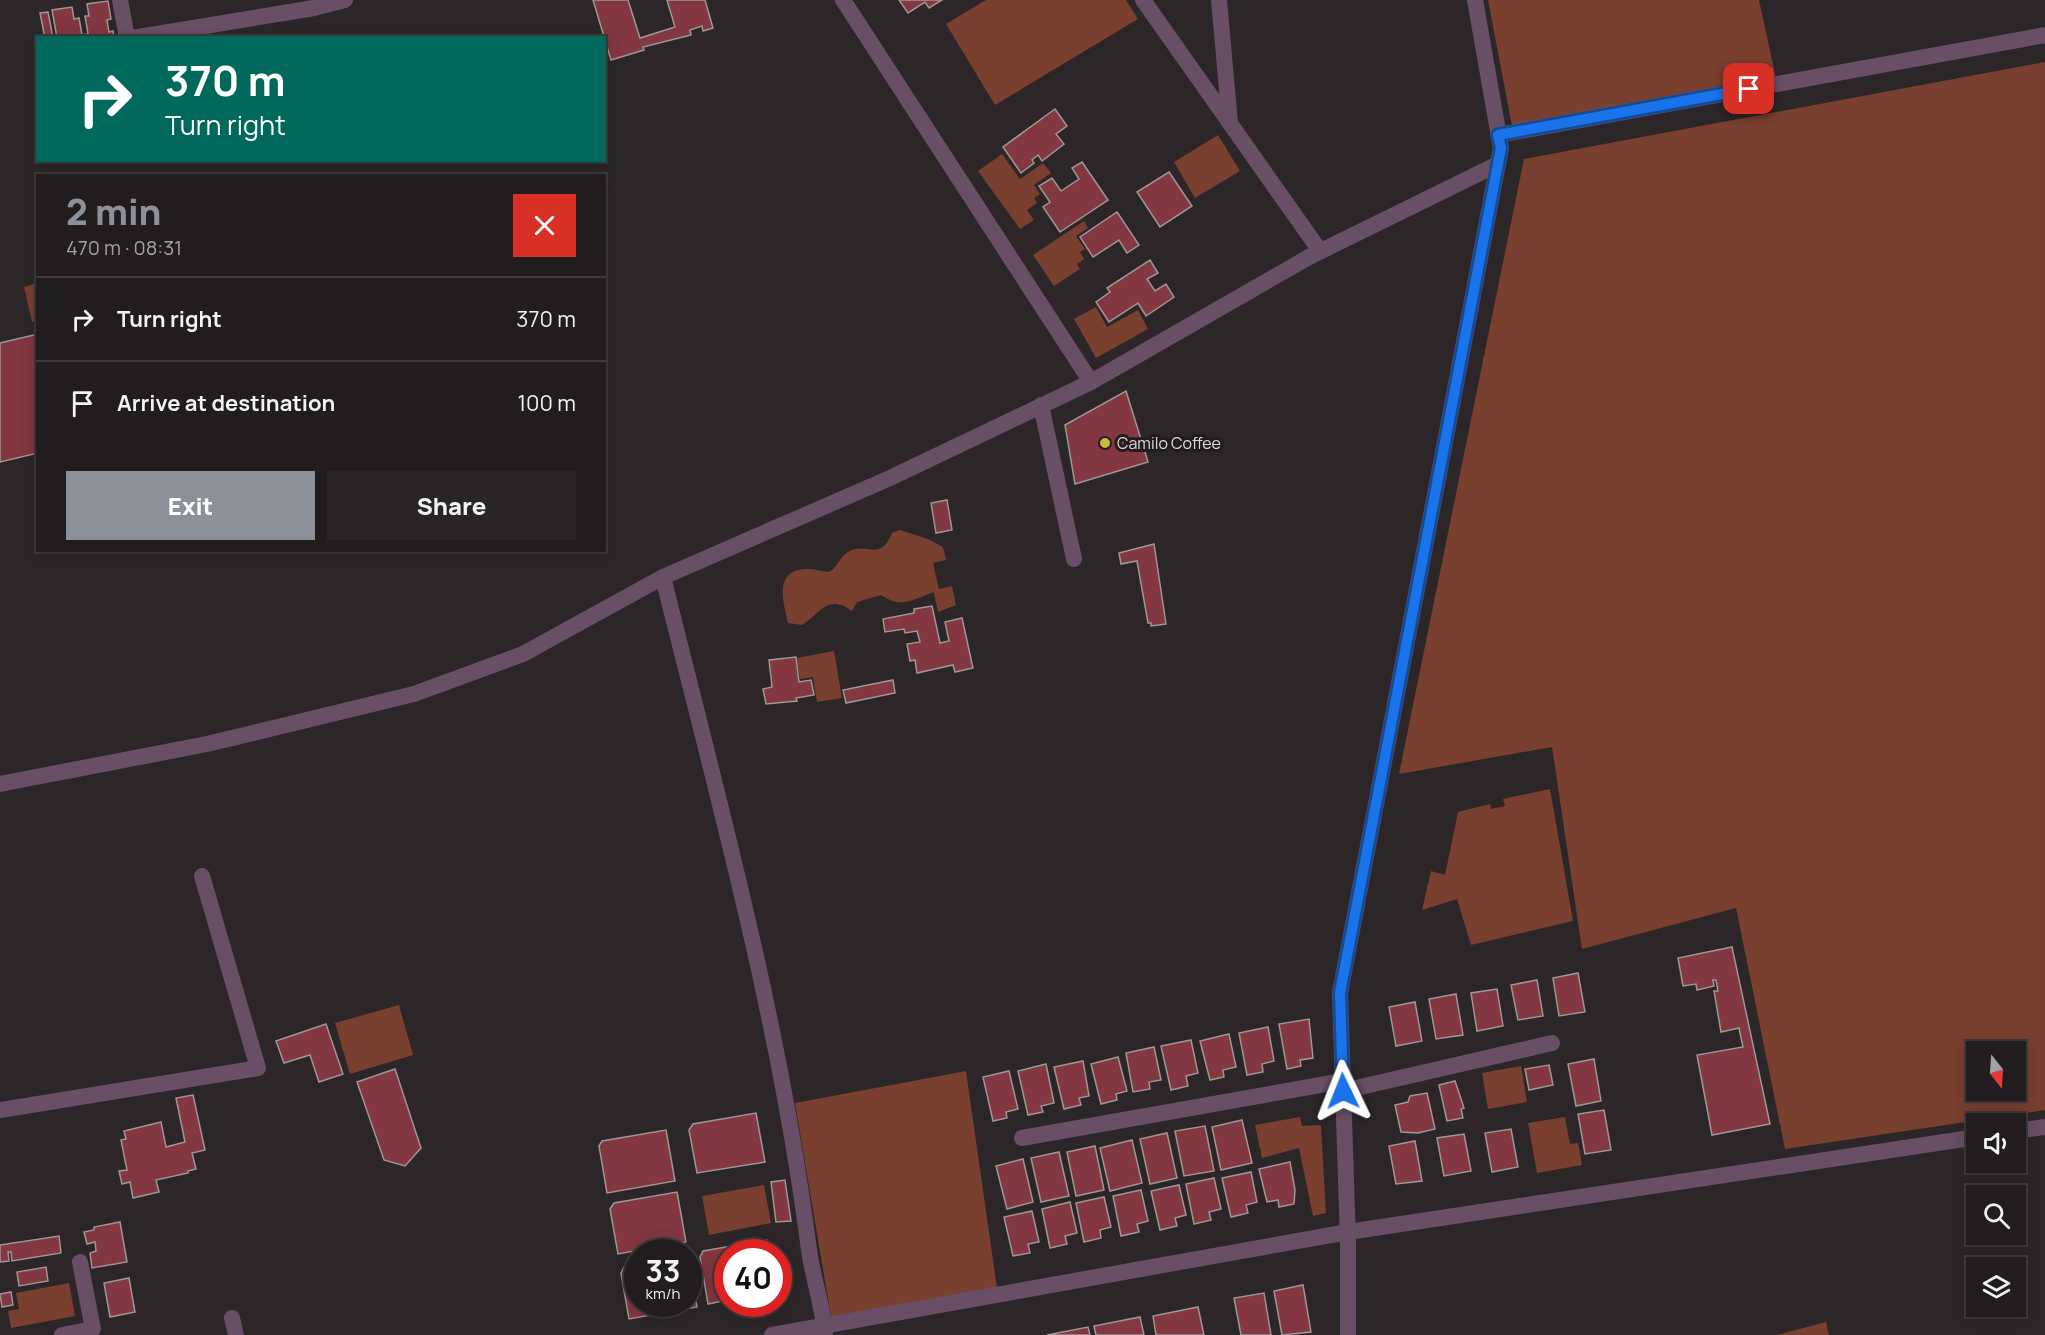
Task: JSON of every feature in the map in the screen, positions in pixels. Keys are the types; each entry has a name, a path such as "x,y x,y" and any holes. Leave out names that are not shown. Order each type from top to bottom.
{"street":[{"path":"120,0 127,36"},
{"path":"144,36 314,8 345,0"},
{"path":"843,0 1091,382"},
{"path":"1143,0 1320,251"},
{"path":"1219,0 1230,124"},
{"path":"1348,1335 1342,982 1501,148 1475,0"},
{"path":"1498,135 2045,35"},
{"path":"0,784 207,744 414,694 523,654 663,577 890,478 1091,382 1320,251 1498,164"},
{"path":"1041,405 1074,560"},
{"path":"663,577 750,930 801,1183 810,1254 825,1330"},
{"path":"0,1110 258,1068 202,876"},
{"path":"1022,1138 1343,1086 1552,1043"},
{"path":"2026,1130 2045,1127"},
{"path":"772,1335 825,1330 1348,1232 1966,1139"},
{"path":"62,1335 93,1329 80,1262"},
{"path":"232,1318 236,1335"}],"shaded area":[{"path":"986,0 1126,0 1138,19 995,105 946,24"},
{"path":"1488,0 1759,0 1776,78 1512,126"},
{"path":"2045,62 2045,1110 2025,1113 1966,1113 1966,1122 1785,1149 1736,908 1582,949 1552,747 1399,774 1524,159"},
{"path":"1218,135 1240,171 1195,198 1174,162"},
{"path":"1002,154 1020,179 1043,163 1051,173 1034,185 1040,194 1034,198 1037,203 1027,210 1034,220 1020,229 978,171"},
{"path":"1084,221 1088,228 1076,236 1085,249 1080,252 1084,259 1077,264 1080,269 1054,286 1033,255"},
{"path":"36,283 36,321 32,322 24,287"},
{"path":"1096,307 1107,327 1138,310 1148,329 1096,358 1074,319"},
{"path":"900,530 928,539 943,547 946,560 933,563 939,589 952,586 956,605 938,612 934,592 907,602 895,602 881,595 857,602 852,611 836,604 830,605 824,607 802,625 788,623 783,587 785,579 790,574 798,570 810,569 829,572 848,552 855,549 872,550 883,547 892,533"},
{"path":"834,651 842,698 817,702 813,677 800,679 797,658"},
{"path":"1550,789 1573,921 1471,945 1457,899 1422,910 1431,871 1445,875 1458,812 1490,804 1491,809 1505,806 1503,799"},
{"path":"399,1005 413,1055 350,1074 335,1023"},
{"path":"1521,1066 1527,1102 1488,1109 1482,1073"},
{"path":"966,1071 997,1288 831,1317 795,1103"},
{"path":"1300,1117 1302,1126 1321,1125 1326,1213 1313,1216 1299,1148 1262,1158 1255,1125"},
{"path":"1565,1117 1570,1144 1578,1143 1582,1165 1537,1173 1528,1123"},
{"path":"764,1185 771,1223 709,1235 702,1196"},
{"path":"69,1283 75,1316 11,1328 8,1311 19,1309 16,1293"},
{"path":"1826,1322 1829,1335 1777,1335"}],"building":[{"path":"593,0 628,0 640,38 675,27 667,0 705,0 713,28 703,31 702,26 690,30 691,35 643,47 644,50 611,60 606,36 604,36"},
{"path":"899,0 942,0 929,8 925,2 908,13"},
{"path":"108,1 111,19 107,20 109,32 113,31 114,36 57,36 52,10 72,7 74,19 79,18 82,35 88,34 85,16 89,16 87,4"},
{"path":"48,12 53,36 45,36 40,13"},
{"path":"1055,109 1067,126 1056,134 1064,144 1042,161 1038,155 1032,160 1034,163 1021,173 1003,147"},
{"path":"1082,162 1108,200 1060,232 1043,207 1050,202 1039,186 1052,178 1061,191 1079,179 1072,168"},
{"path":"1169,172 1192,206 1160,227 1137,192"},
{"path":"1117,212 1139,245 1127,253 1119,240 1093,257 1080,237"},
{"path":"1150,260 1158,273 1147,279 1155,291 1166,284 1174,297 1146,316 1138,303 1109,322 1096,302 1110,292 1107,288"},
{"path":"36,334 36,453 0,462 0,343"},
{"name":"Camilo Coffee","path":"1126,391 1148,462 1075,484 1065,425"},
{"path":"947,500 952,530 936,533 931,503"},
{"path":"1154,544 1166,624 1151,626 1151,623 1148,623 1137,561 1121,564 1119,553"},
{"path":"932,606 940,643 949,641 945,622 962,618 973,668 955,672 953,665 917,673 915,660 910,661 907,644 920,642 917,631 905,633 904,629 885,632 883,619 914,613 914,609"},
{"path":"796,657 799,682 811,680 814,695 796,698 797,701 766,704 763,689 772,687 769,660"},
{"path":"893,680 895,693 846,703 843,690"},
{"path":"1732,947 1770,1124 1712,1135 1697,1055 1743,1047 1739,1028 1721,1032 1714,991 1718,991 1716,980 1713,980 1714,986 1697,990 1696,984 1683,986 1678,958"},
{"path":"1578,973 1585,1012 1559,1016 1553,978"},
{"path":"1537,980 1543,1016 1518,1020 1511,985"},
{"path":"1497,989 1503,1026 1477,1031 1471,993"},
{"path":"1456,994 1463,1035 1436,1039 1429,999"},
{"path":"1415,1002 1422,1041 1396,1046 1389,1007"},
{"path":"1309,1019 1313,1058 1300,1060 1301,1066 1287,1069 1279,1024"},
{"path":"326,1024 343,1074 319,1082 310,1055 284,1063 276,1041"},
{"path":"1268,1027 1274,1061 1262,1064 1263,1072 1247,1075 1239,1033"},
{"path":"1229,1034 1236,1067 1223,1070 1224,1077 1210,1080 1200,1041"},
{"path":"1191,1040 1198,1073 1186,1076 1188,1086 1171,1090 1161,1046"},
{"path":"1154,1047 1161,1080 1149,1082 1150,1089 1133,1092 1126,1053"},
{"path":"1118,1057 1127,1091 1116,1094 1117,1100 1101,1104 1091,1064"},
{"path":"1594,1059 1601,1101 1576,1106 1568,1064"},
{"path":"1083,1061 1089,1096 1079,1098 1081,1105 1064,1109 1054,1067"},
{"path":"1046,1064 1054,1103 1041,1106 1043,1112 1028,1115 1018,1071"},
{"path":"1549,1065 1553,1085 1529,1090 1525,1069"},
{"path":"395,1069 421,1148 405,1166 384,1160 357,1082"},
{"path":"1009,1071 1018,1109 1006,1112 1007,1118 993,1121 983,1077"},
{"path":"1455,1081 1464,1108 1461,1109 1463,1118 1447,1121 1439,1085"},
{"path":"1427,1093 1435,1129 1418,1133 1401,1132 1395,1105 1408,1102 1410,1096"},
{"path":"193,1095 205,1150 192,1153 196,1169 156,1180 159,1192 133,1198 130,1182 122,1184 119,1171 127,1170 121,1140 126,1139 124,1131 161,1122 166,1147 185,1142 176,1098"},
{"path":"1604,1110 1611,1150 1585,1154 1578,1114"},
{"path":"756,1113 765,1162 697,1173 689,1130 693,1124"},
{"path":"1242,1120 1252,1163 1221,1170 1212,1127"},
{"path":"1205,1126 1214,1171 1184,1176 1175,1131"},
{"path":"1511,1129 1518,1167 1492,1172 1485,1133"},
{"path":"666,1130 675,1181 607,1193 599,1146 602,1141"},
{"path":"1167,1133 1177,1178 1150,1184 1140,1139"},
{"path":"1464,1134 1471,1171 1444,1176 1437,1138"},
{"path":"1132,1140 1142,1183 1110,1191 1100,1148"},
{"path":"1415,1141 1422,1181 1396,1184 1389,1146"},
{"path":"1095,1146 1104,1190 1076,1196 1067,1152"},
{"path":"1059,1152 1069,1196 1041,1202 1031,1158"},
{"path":"1023,1159 1033,1202 1007,1209 996,1166"},
{"path":"1290,1162 1295,1190 1294,1204 1279,1207 1278,1200 1267,1202 1259,1169"},
{"path":"1251,1172 1257,1202 1246,1205 1248,1213 1231,1217 1222,1178"},
{"path":"1214,1178 1221,1209 1209,1212 1211,1220 1194,1224 1186,1184"},
{"path":"785,1180 791,1221 776,1222 771,1182"},
{"path":"1179,1185 1186,1215 1175,1218 1177,1226 1160,1230 1151,1191"},
{"path":"1141,1190 1148,1221 1137,1224 1139,1232 1121,1236 1113,1196"},
{"path":"677,1192 685,1239 624,1239 624,1253 618,1254 610,1209 614,1203"},
{"path":"1104,1197 1111,1227 1100,1230 1101,1238 1084,1242 1076,1203"},
{"path":"1070,1202 1077,1233 1065,1236 1067,1244 1050,1248 1042,1209"},
{"path":"1032,1211 1039,1242 1028,1244 1030,1253 1013,1256 1004,1217"},
{"path":"120,1222 127,1262 92,1268 90,1253 96,1251 95,1242 87,1244 84,1232 94,1230 94,1227"},
{"path":"59,1236 61,1253 12,1261 11,1252 8,1252 9,1261 0,1262 0,1245"},
{"path":"714,1249 714,1303 708,1304 702,1269 703,1251"},
{"path":"46,1267 48,1281 19,1286 17,1272"},
{"path":"624,1267 624,1290 621,1273"},
{"path":"129,1278 135,1312 110,1317 104,1283"},
{"path":"1303,1285 1311,1332 1282,1335 1274,1291"},
{"path":"11,1292 13,1305 2,1307 0,1294"},
{"path":"1264,1293 1271,1335 1241,1335 1234,1298"},
{"path":"1198,1307 1204,1335 1156,1335 1153,1316"},
{"path":"1140,1317 1144,1335 1096,1335 1094,1326"},
{"path":"1088,1327 1090,1335 1047,1335"}],"place":[{"name":"Camilo Coffee","path":"1105,443"}],"route":[{"path":"1343,1091 1340,993 1501,148 1498,135 1749,89"}]}
